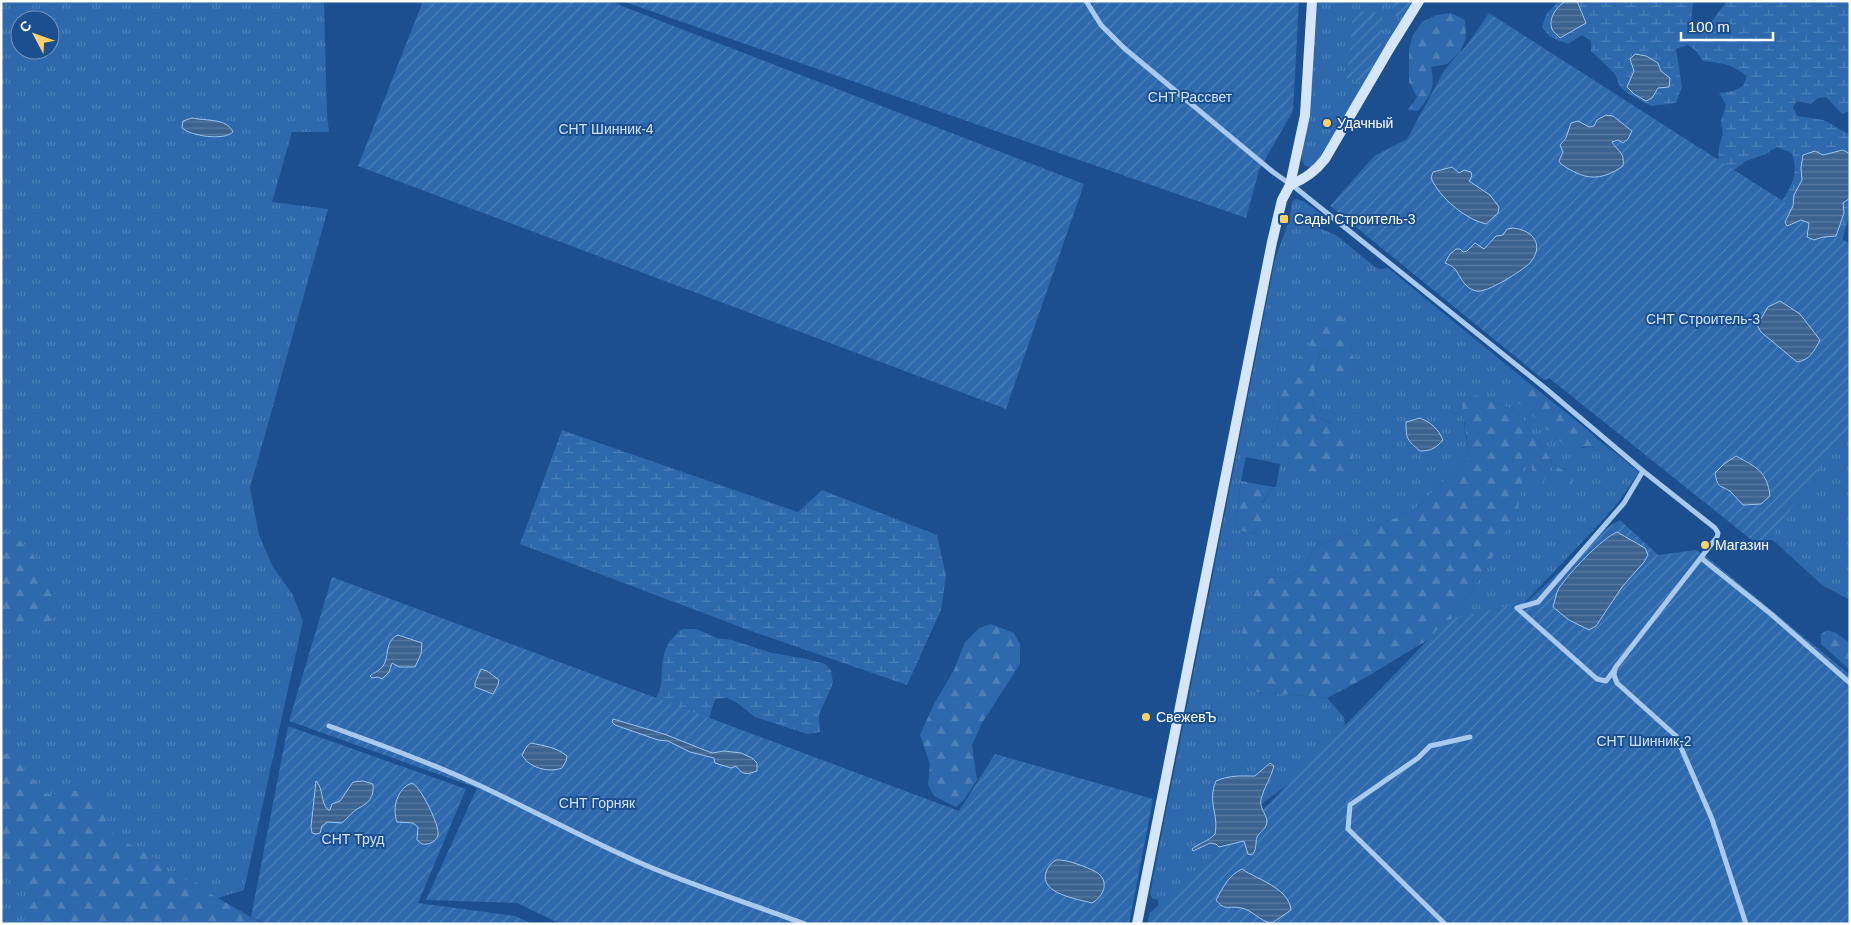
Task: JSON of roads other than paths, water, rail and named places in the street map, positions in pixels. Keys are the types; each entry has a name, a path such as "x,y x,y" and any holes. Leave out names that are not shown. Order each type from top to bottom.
{"street":[{"path":"1086,1 1101,25 1124,48 1290,185 1545,388 1643,471 1716,528 1718,537 1606,681 1596,679 1517,608 1538,602 1624,502 1643,471"},
{"path":"1137,924 1272,242 1282,200 1290,185 1305,115 1312,1"},
{"path":"1290,185 1313,174 1325,159 1419,1"},
{"path":"1701,558 1771,614 1850,684"},
{"path":"1615,668 1614,675 1617,683 1676,736 1712,820 1746,924"},
{"path":"329,726 467,780 596,843 644,864 695,885 804,924"},
{"path":"1445,924 1348,829 1350,805 1418,758 1430,746 1470,737"}],"place":[{"name":"Удачный","path":"1327,123"},
{"name":"Сады Строитель-3","path":"1284,219"},
{"name":"Магазин","path":"1705,545"},
{"name":"СвежевЪ","path":"1146,717"}],"park label":[{"name":"СНТ Рассвет","path":"1190,97"},
{"name":"СНТ Шинник-4","path":"606,129"},
{"name":"СНТ Строитель-3","path":"1703,319"},
{"name":"СНТ Шинник-2","path":"1644,741"},
{"name":"СНТ Горняк","path":"597,803"},
{"name":"СНТ Труд","path":"353,839"}]}
